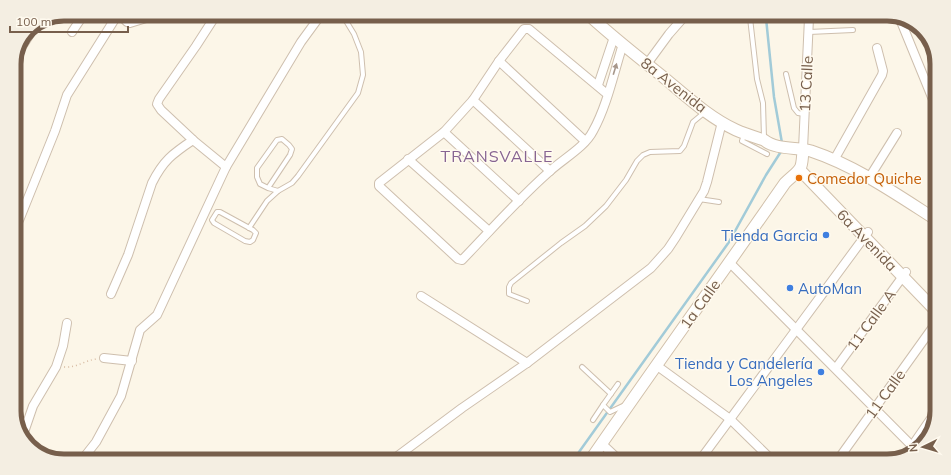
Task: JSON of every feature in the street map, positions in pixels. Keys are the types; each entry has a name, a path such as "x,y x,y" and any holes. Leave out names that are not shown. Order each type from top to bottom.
{"street":[{"path":"72,32 79,21"},
{"path":"21,216 55,131 67,95 114,21"},
{"path":"126,21 130,23 136,21"},
{"path":"212,21 159,98 157,104 193,140 226,167"},
{"path":"87,454 96,442 115,408 127,378 140,330 157,315 226,167 301,42 316,21"},
{"name":"8a Avenida","path":"596,21 647,64 722,122 767,145 794,148 834,160 869,178 930,216"},
{"path":"647,64 681,21"},
{"name":"13 Calle","path":"794,148 804,114 809,21"},
{"path":"902,23 930,92"},
{"path":"607,94 598,85 527,28 524,29 499,61 473,100 444,132 379,183 379,186 458,260 462,260 519,201 550,171 585,142 592,133 607,94 623,44"},
{"path":"598,85 614,37"},
{"path":"834,160 882,75 883,70 876,48"},
{"path":"499,61 585,142"},
{"path":"473,100 550,171"},
{"path":"400,454 462,408 527,363 651,268 668,249 699,199 707,182 722,122"},
{"path":"444,132 519,201"},
{"path":"869,178 897,133"},
{"path":"111,294 128,255 152,183 168,158 193,140"},
{"path":"794,148 801,168"},
{"path":"408,159 489,232"},
{"name":"6a Avenida","path":"801,168 904,274 930,304"},
{"name":"1a Calle","path":"595,454 785,183 801,168"},
{"path":"704,454 866,235"},
{"path":"730,263 903,437"},
{"name":"6a Avenida","path":"904,274 930,297"},
{"name":"11 Calle A","path":"836,368 904,274"},
{"path":"421,296 527,363"},
{"path":"25,430 32,410 56,367 63,346 67,323"},
{"name":"11 Calle","path":"842,454 930,331"},
{"path":"104,358 132,361"},
{"path":"656,365 730,419 766,454"},
{"path":"602,444 613,454"}],"lane":[{"path":"249,228 267,201 278,191 292,183 298,176 358,94 363,75 361,52 354,34 346,21"},
{"path":"750,21 757,79 763,103 767,145"},
{"path":"809,32 854,30"},
{"path":"786,74 794,108 798,113 804,114"},
{"path":"527,301 509,294 509,287 511,283 560,243 585,226 606,206 626,180 637,161 643,155 650,152 680,151 684,146 693,122 706,111"},
{"path":"268,188 290,155 292,149 289,144 282,139 277,140 257,168 257,177 260,184 268,188 278,191"},
{"path":"699,199 719,202"},
{"path":"217,212 220,212 249,228 256,233 253,240 250,242 245,241 220,227 212,220 217,212"},
{"path":"582,368 611,394"},
{"path":"593,420 618,384"},
{"path":"604,406 610,412 631,402"}],"path":[{"path":"56,367 72,368 90,360 104,358"}],"waterway":[{"path":"766,21 774,97 782,143"},
{"path":"578,454 729,242 766,175 782,150"}],"place":[{"name":"Comedor Quiche","path":"799,178"},
{"name":"Tienda Garcia","path":"826,235"},
{"name":"AutoMan","path":"790,288"},
{"name":"Tienda y Candelería Los Angeles","path":"821,372"}],"district":[{"name":"TRANSVALLE","path":"497,156"}]}
